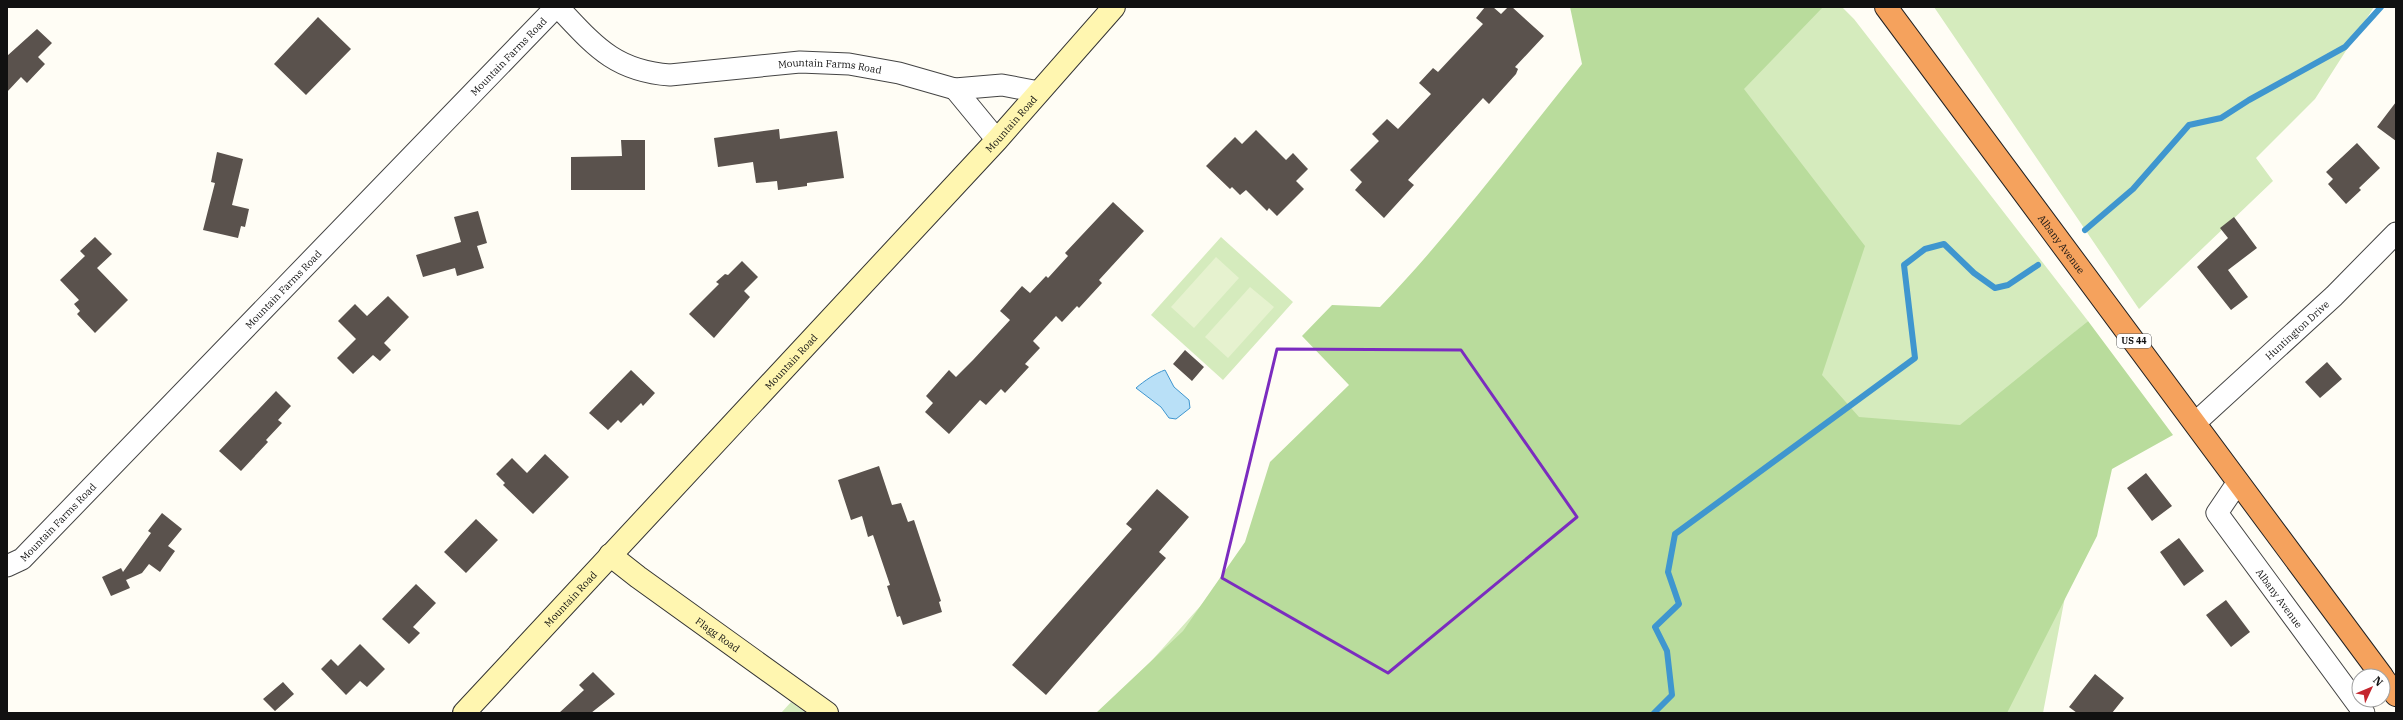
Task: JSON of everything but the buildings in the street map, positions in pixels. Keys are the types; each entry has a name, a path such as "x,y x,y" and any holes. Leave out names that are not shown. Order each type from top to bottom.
{"highway":[{"name":"Albany Avenue","path":"1886,7 2375,668"}],"main road":[{"name":"Mountain Road","path":"464,713 997,140 1114,7"},
{"name":"Flagg Road","path":"610,555 638,577 827,713"}],"street":[{"name":"Mountain Farms Road","path":"7,566 22,559 557,7 597,47 623,65 650,74 670,75 800,62 850,64 899,73 955,89 1002,85 1040,92"},
{"path":"955,89 997,140"},
{"name":"Huntington Drive","path":"2195,423 2334,296 2396,233"},
{"name":"Albany Avenue","path":"2238,482 2217,513 2364,713"}],"highlighted area":[{"path":"1277,349 1461,350 1577,517 1388,673 1222,578"}],"green space":[{"path":"1570,7 1823,7 1744,89 1865,246 1822,375 1859,417 1960,425 2088,321 2173,435 2112,469 2097,536 2007,713 1096,713 1183,631 1245,542 1270,462 1349,385 1302,336 1332,305 1380,307 1459,218 1582,64"},
{"path":"1735,7 1842,7 1854,19 2088,321 2075,332 2107,375 2043,713 1105,713"},
{"path":"1934,7 2374,7 2315,99 2256,158 2273,181 2139,309"},
{"path":"1221,237 1293,302 1223,380 1151,315"},
{"path":"1216,257 1239,278 1194,328 1171,307"},
{"path":"1250,287 1274,307 1228,358 1205,337"},
{"path":"791,702 806,713 781,713"}],"water":[{"path":"1165,370 1174,387 1189,400 1190,408 1176,419 1169,418 1161,407 1136,388"}],"waterway":[{"path":"2085,230 2133,189 2189,125 2221,118 2249,100 2345,47 2381,7"},
{"path":"1654,713 1672,695 1667,651 1655,627 1679,604 1668,572 1675,534 1915,358 1904,265 1925,249 1944,244 1974,273 1995,288 2008,285 2038,265"}]}
